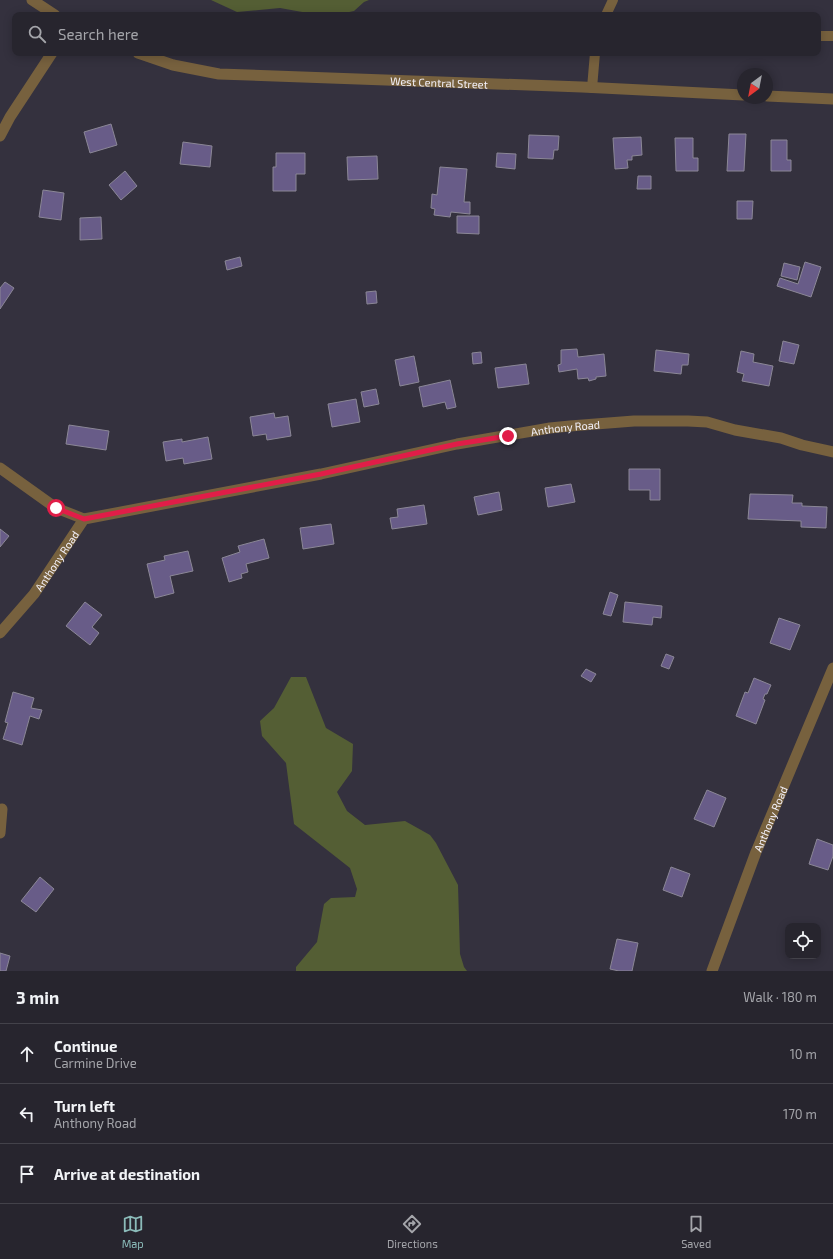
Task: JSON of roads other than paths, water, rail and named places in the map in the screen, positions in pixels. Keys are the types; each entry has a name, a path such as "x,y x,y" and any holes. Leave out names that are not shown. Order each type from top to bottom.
{"street":[{"path":"32,0 50,12"},
{"path":"0,136 10,116 50,56"},
{"name":"West Central Street","path":"147,56 173,65 219,74 737,95"},
{"path":"773,96 833,99"},
{"name":"Anthony Road","path":"0,633 34,594 84,519 321,474 457,444 570,426 634,421 707,422 735,430 781,438 802,445 833,452"},
{"path":"0,468 56,508 84,519"},
{"name":"Anthony Road","path":"712,971 756,852 833,668"},
{"path":"0,832 2,809"}],"lane":[{"path":"607,12 613,0"},
{"path":"821,36 833,36"},
{"path":"592,88 595,56"}]}
